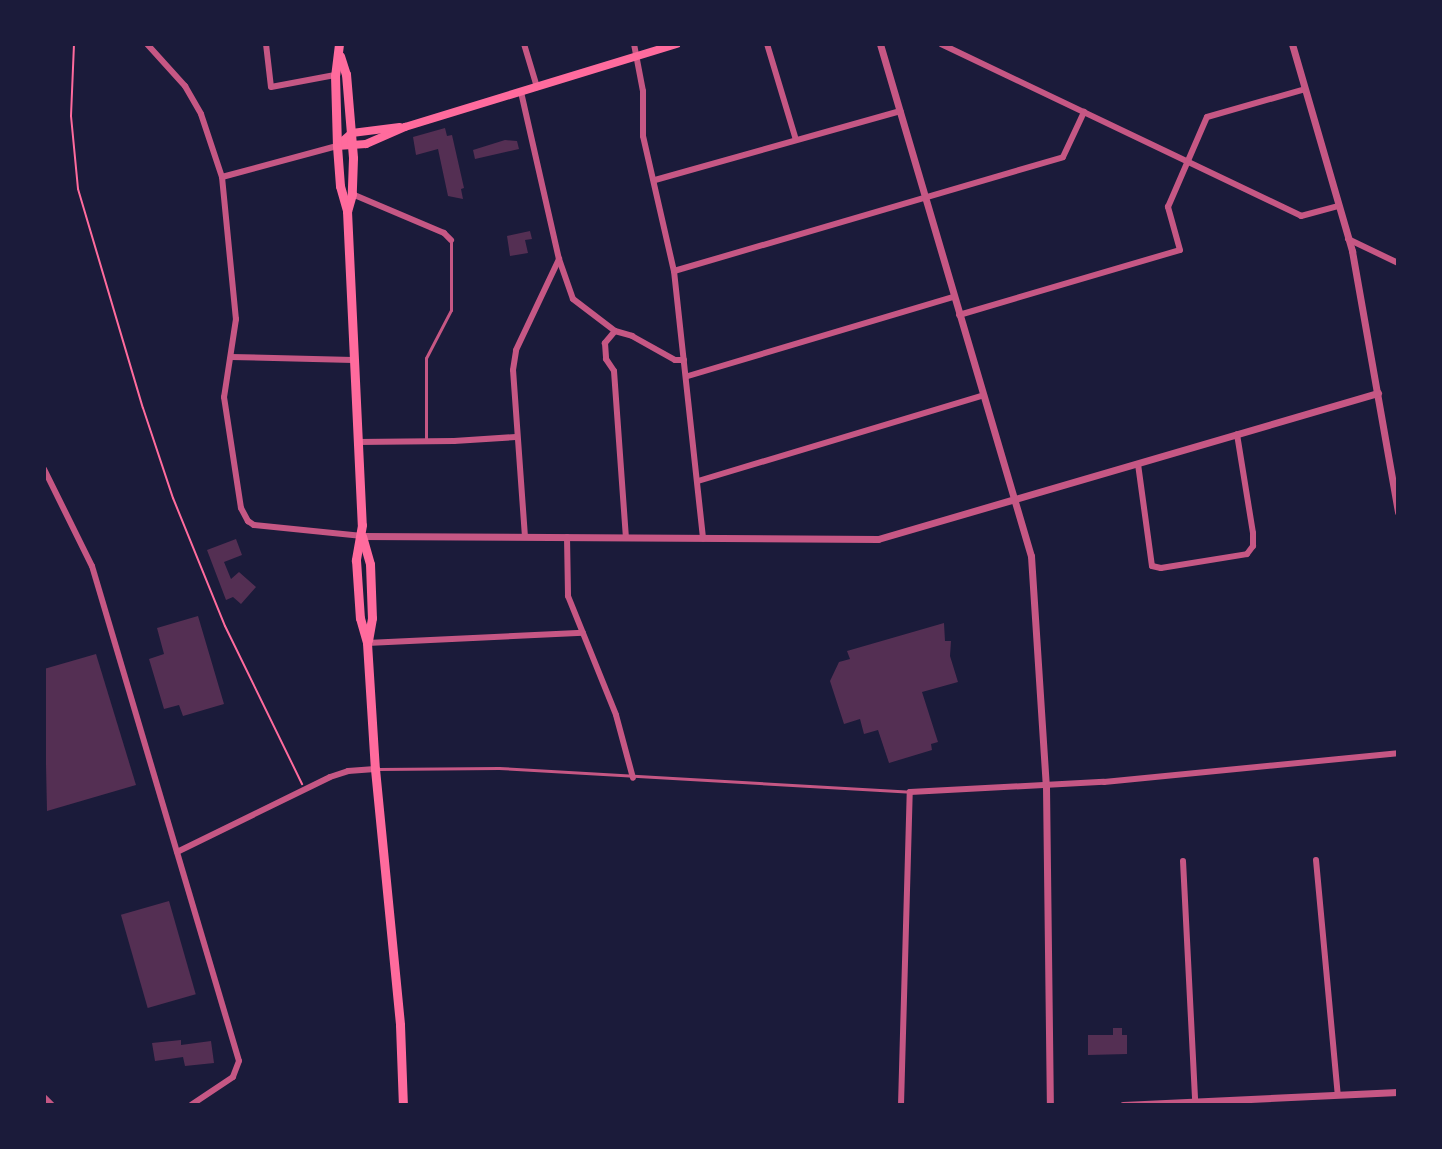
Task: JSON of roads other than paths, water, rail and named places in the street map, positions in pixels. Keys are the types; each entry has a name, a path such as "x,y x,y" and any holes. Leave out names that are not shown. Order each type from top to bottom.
{"main road":[{"path":"337,146 353,147 405,127 677,44"},
{"path":"339,49 335,75 337,146 340,186 347,211 362,536 370,564 372,618 367,643 375,769 400,1025 403,1105"},
{"path":"339,49 346,74 353,147 352,194 347,211"},
{"path":"337,146 352,133 405,127"}],"street":[{"path":"147,44 185,86 201,114 222,177 236,304 224,397 241,508 248,521 362,536 878,539 1378,393"},
{"path":"266,44 271,87 335,75"},
{"path":"524,44 537,87"},
{"path":"634,44 644,103 643,136 674,271 688,376 703,538"},
{"path":"767,44 796,140"},
{"path":"880,44 1031,556 1046,787 1050,1105"},
{"path":"941,44 1301,216 1339,206"},
{"path":"1292,44 1348,239 1398,512"},
{"path":"959,315 1180,250 1168,207 1207,117 1305,89"},
{"path":"521,92 559,259 573,299 615,331 632,336 675,360 684,360"},
{"path":"655,180 900,111"},
{"path":"674,271 1063,157 1084,112"},
{"path":"222,177 337,146"},
{"path":"352,194 444,233 451,240"},
{"path":"1348,239 1398,263"},
{"path":"525,537 513,394 516,350 559,259"},
{"path":"688,376 953,297"},
{"path":"615,331 605,343 606,359 614,371 626,538"},
{"path":"231,357 353,360"},
{"path":"698,481 982,396"},
{"path":"1138,464 1152,566 1161,568 1247,554 1253,546 1253,533 1237,434"},
{"path":"357,442 516,437"},
{"path":"44,469 92,566 239,1061 233,1077 191,1105"},
{"path":"567,537 568,596 616,715 633,778"},
{"path":"367,643 583,633"},
{"path":"901,1105 910,792 1046,787 1398,753"},
{"path":"177,852 338,774 375,769"},
{"path":"1316,860 1338,1095"},
{"path":"1183,861 1195,1102"},
{"path":"1123,1105 1398,1092"},
{"path":"44,1097 52,1105"}],"lane":[{"path":"426,442 426,358 451,310 451,240"},
{"path":"375,769 499,768 910,792"}]}
